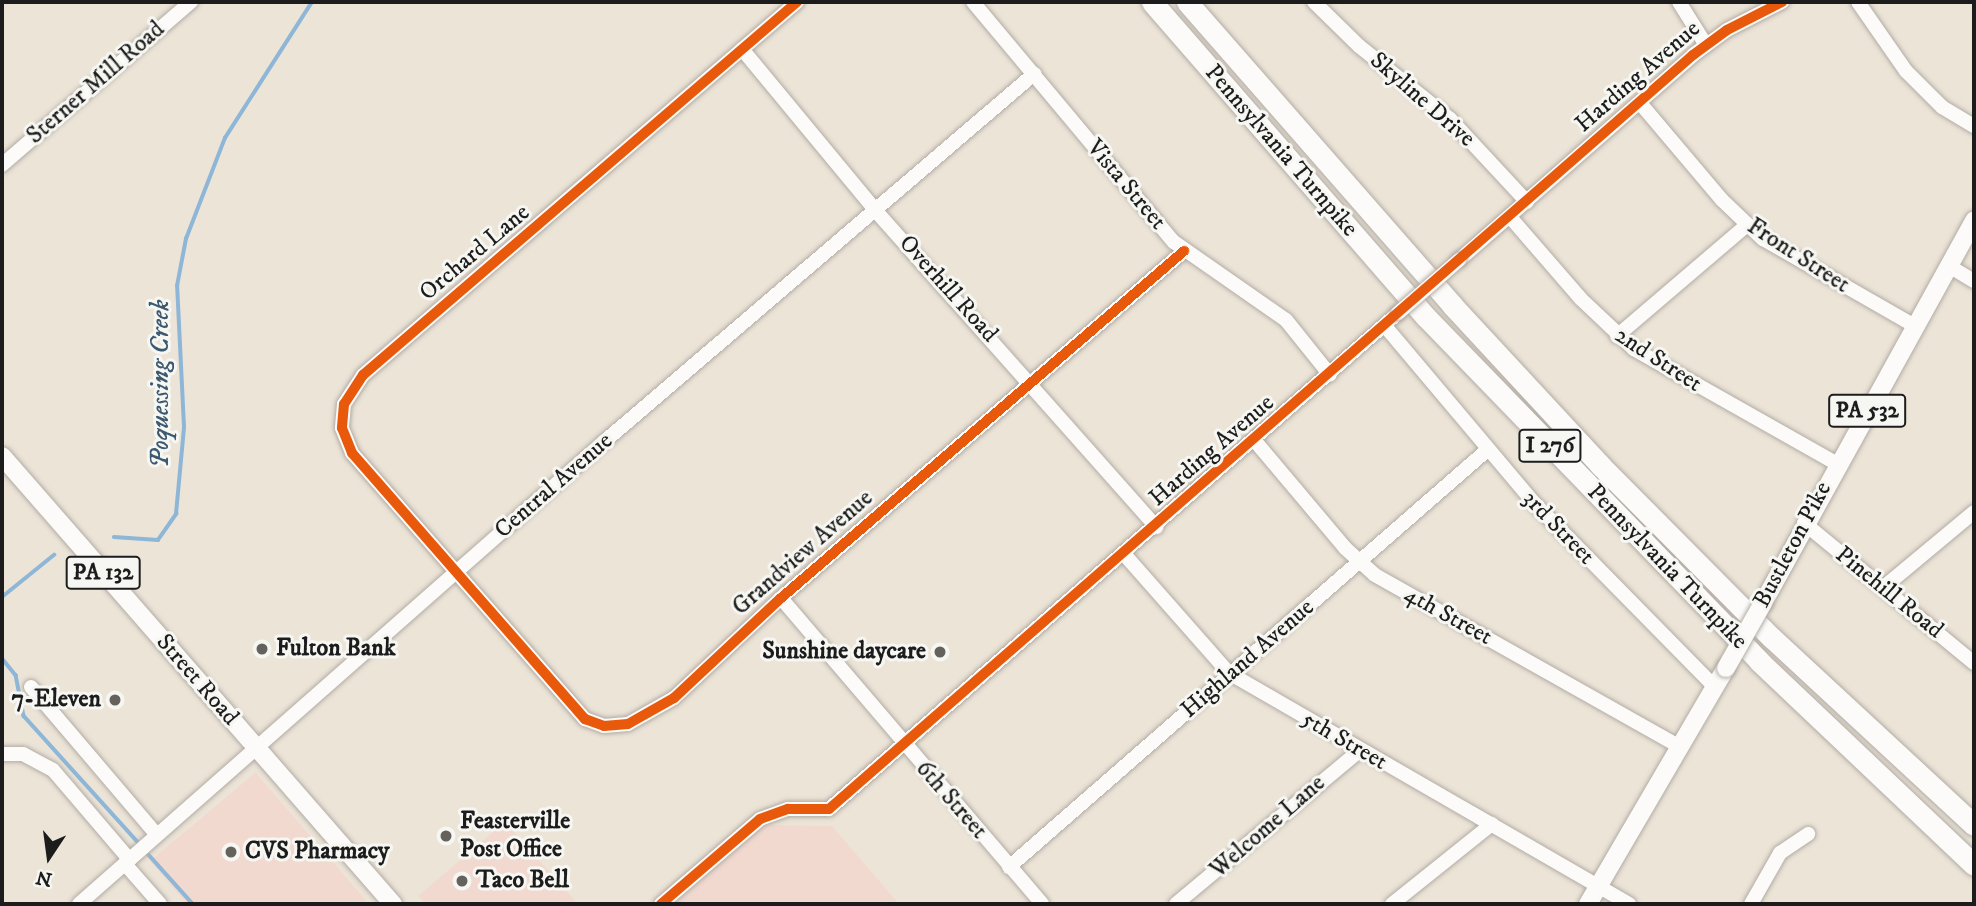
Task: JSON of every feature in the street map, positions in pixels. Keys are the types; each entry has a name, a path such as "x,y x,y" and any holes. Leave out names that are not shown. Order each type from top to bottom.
{"highway":[{"name":"Pennsylvania Turnpike","path":"1152,2 1426,317 1759,662 1974,864"},
{"name":"Pennsylvania Turnpike","path":"1187,2 1452,305 1600,465 1772,638 1974,825"}],"main road":[{"name":"Bustleton Pike","path":"1588,904 1763,603 1804,523 1974,220"},
{"name":"Street Road","path":"2,456 393,904"}],"street":[{"name":"Sterner Mill Road","path":"2,165 191,2"},
{"name":"Orchard Lane","path":"455,572 349,449 342,417 348,395 363,375 797,2"},
{"name":"Vista Street","path":"973,2 1184,251 1286,320 1330,375"},
{"name":"Skyline Drive","path":"1314,2 1359,46 1450,119 1527,202"},
{"path":"1679,2 1706,45"},
{"name":"Harding Avenue","path":"661,904 760,819 788,808 826,811 1157,527 1706,45 1782,2"},
{"path":"1858,2 1906,71 1942,107 1974,126"},
{"name":"Overhill Road","path":"742,50 876,210 1157,527"},
{"name":"Central Avenue","path":"79,904 455,572 1034,74"},
{"name":"Front Street","path":"1640,103 1747,225 1787,254 1916,326"},
{"name":"2nd Street","path":"1510,217 1617,336 1837,464"},
{"path":"1617,336 1747,225"},
{"name":"Grandview Avenue","path":"455,572 577,712 594,724 612,727 642,718 674,698 781,598 1032,385 1184,251"},
{"path":"1949,266 1974,281"},
{"name":"3rd Street","path":"1385,326 1486,451 1715,687"},
{"name":"4th Street","path":"1255,441 1359,561 1387,582 1678,746"},
{"name":"Highland Avenue","path":"1009,867 1486,451"},
{"path":"1884,587 1974,512"},
{"name":"Pinehill Road","path":"1804,523 1974,663"},
{"name":"5th Street","path":"1124,555 1229,673 1629,904"},
{"name":"6th Street","path":"781,598 1042,904"},
{"path":"31,687 157,835"},
{"name":"Welcome Lane","path":"1176,904 1360,750"},
{"path":"2,754 23,754 53,770 160,904"},
{"path":"1392,904 1492,824"},
{"path":"1751,904 1780,853 1808,834"}],"shaded area":[{"path":"255,773 369,904 187,904 150,861"},
{"path":"505,822 578,904 426,904 418,896"},
{"path":"765,825 832,826 899,904 675,904"}],"waterway":[{"name":"Poquessing Creek","path":"114,537 158,540 176,514 184,427 177,286 186,239 225,138 312,2"},
{"path":"2,597 54,555"},
{"path":"2,658 16,675 24,716 137,841"},
{"path":"149,855 193,904"}],"cycle path":[{"path":"797,2 363,375 344,404 342,428 352,453 585,719 604,726 628,724 674,698 781,598 1184,251"},
{"path":"661,904 760,819 788,809 829,809 1693,55 1727,30 1782,2"}],"place":[{"name":"Fulton Bank","path":"262,649"},
{"name":"Sunshine daycare","path":"940,652"},
{"name":"7-Eleven","path":"115,700"},
{"name":"Feasterville Post Office","path":"446,836"},
{"name":"CVS Pharmacy","path":"231,852"},
{"name":"Taco Bell","path":"462,881"}]}
